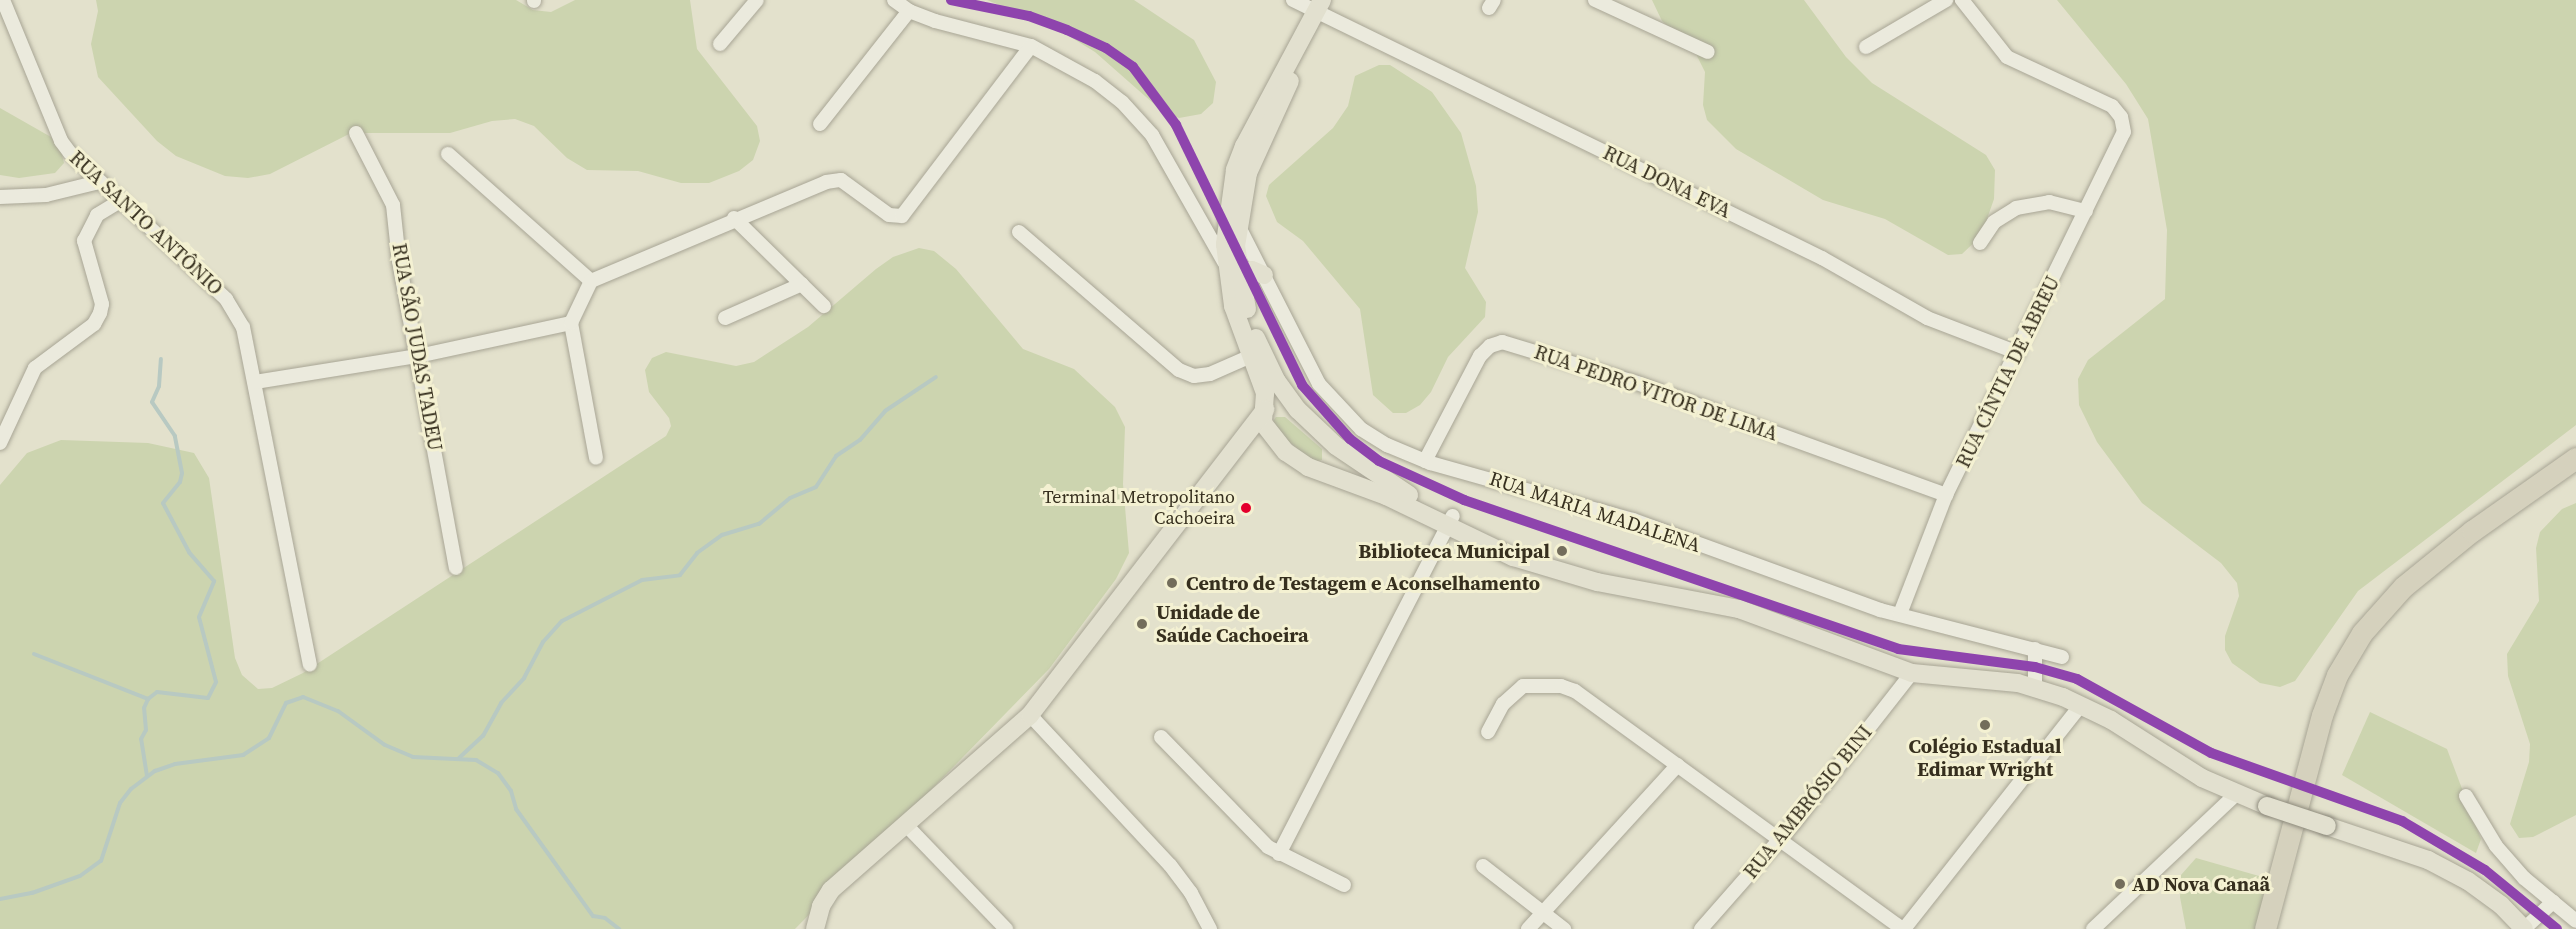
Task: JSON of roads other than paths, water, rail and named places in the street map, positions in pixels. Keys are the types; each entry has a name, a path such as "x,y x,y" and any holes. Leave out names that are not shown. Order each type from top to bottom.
{"highway":[{"path":"2265,929 2322,715 2337,675 2362,633 2403,587 2472,531 2576,458"}],"main road":[{"path":"1334,0 1320,9 1244,146 1235,170 1233,232 1244,301 1262,384 1266,430 1286,452 1317,470 1341,477 1517,547 1535,562 1597,582 1739,609 1912,673 2035,687 2081,705 2235,795 2428,860 2468,881 2501,905 2524,929"},
{"path":"1233,232 1224,262 1256,354 1292,404 1336,446 1392,486 1451,521"},
{"path":"1241,277 1260,267"},
{"path":"815,929 821,906 831,891 904,824 1030,715 1264,410 1280,402 1292,404"},
{"path":"1241,438 1266,430"},
{"path":"1317,470 1334,462 1336,446"}],"street":[{"name":"RUA SANTO ANTÔNIO","path":"3,0 61,141 99,182 226,299 243,327 310,664"},
{"path":"720,44 757,0"},
{"path":"894,0 909,11 1031,46 1095,81 1122,102 1152,135 1199,222 1224,262"},
{"name":"RUA DONA EVA","path":"1293,0 1320,9 1822,258 1927,318 2018,353"},
{"path":"1595,0 1708,52"},
{"path":"1866,47 1946,0"},
{"name":"RUA CÍNTIA DE ABREU","path":"1900,614 1947,495 2124,132 2121,117 2112,106 2007,57 1962,0"},
{"path":"820,124 909,11"},
{"path":"596,458 571,323 591,280 734,218 840,180 889,215 902,216 1031,46"},
{"name":"RUA SÃO JUDAS TADEU","path":"356,133 393,205 399,261 456,568"},
{"path":"448,154 591,280"},
{"path":"0,197 46,195 99,182"},
{"path":"0,443 35,368 94,324 100,314 102,304 84,241 98,215 120,201"},
{"path":"1980,243 1994,222 2016,208 2049,202 2086,211"},
{"path":"734,218 824,306"},
{"path":"1199,222 1233,232"},
{"path":"1019,232 1179,370 1194,376 1210,374 1256,354"},
{"name":"RUA MARIA MADALENA","path":"1233,232 1260,267 1319,384 1337,407 1360,429 1425,461 1622,517 1900,614 2062,657"},
{"path":"725,318 802,284"},
{"path":"255,382 418,356 571,323"},
{"name":"RUA PEDRO VITOR DE LIMA","path":"1425,461 1480,356 1490,346 1502,342 1637,383 1947,495"},
{"path":"1279,854 1451,521"},
{"path":"2035,649 2035,687"},
{"name":"RUA AMBRÓSIO BINI","path":"1701,929 1781,838 1912,673"},
{"path":"1488,732 1503,704 1523,686 1561,686 1575,691 1781,838 1903,929 2081,705"},
{"path":"1030,715 1170,865 1210,929"},
{"path":"1161,737 1279,854 1344,885"},
{"path":"1528,929 1678,765"},
{"path":"2092,929 2235,795"},
{"path":"2466,796 2496,846 2524,879 2576,921"},
{"path":"904,824 1006,929"},
{"path":"1484,866 1564,929"},
{"path":"2524,929 2553,902"}],"waterway":[{"path":"147,776 141,739 146,730 144,708 148,699 157,692 208,698 216,682 199,617 214,581 189,552 163,503 180,482 182,473 175,436 152,402 159,386 161,359"},
{"path":"459,758 483,736 501,703 524,678 543,642 562,621 642,580 680,575 697,553 722,535 759,524 790,498 816,487 836,456 860,440 885,411 936,377"},
{"path":"34,654 148,699"},
{"path":"0,899 32,893 80,876 101,861 120,803 131,789 155,771 175,764 243,755 269,738 286,703 303,697 338,711 385,745 413,757 476,760 498,773 511,791 516,809 593,916 605,918 619,929"}],"place":[{"name":"Terminal Metropolitano Cachoeira","path":"1246,508"},
{"name":"Biblioteca Municipal","path":"1562,551"},
{"name":"Centro de Testagem e Aconselhamento","path":"1172,583"},
{"name":"Unidade de Saúde Cachoeira","path":"1142,624"},
{"name":"Colégio Estadual Edimar Wright","path":"1985,725"},
{"name":"AD Nova Canaã","path":"2120,884"}]}
